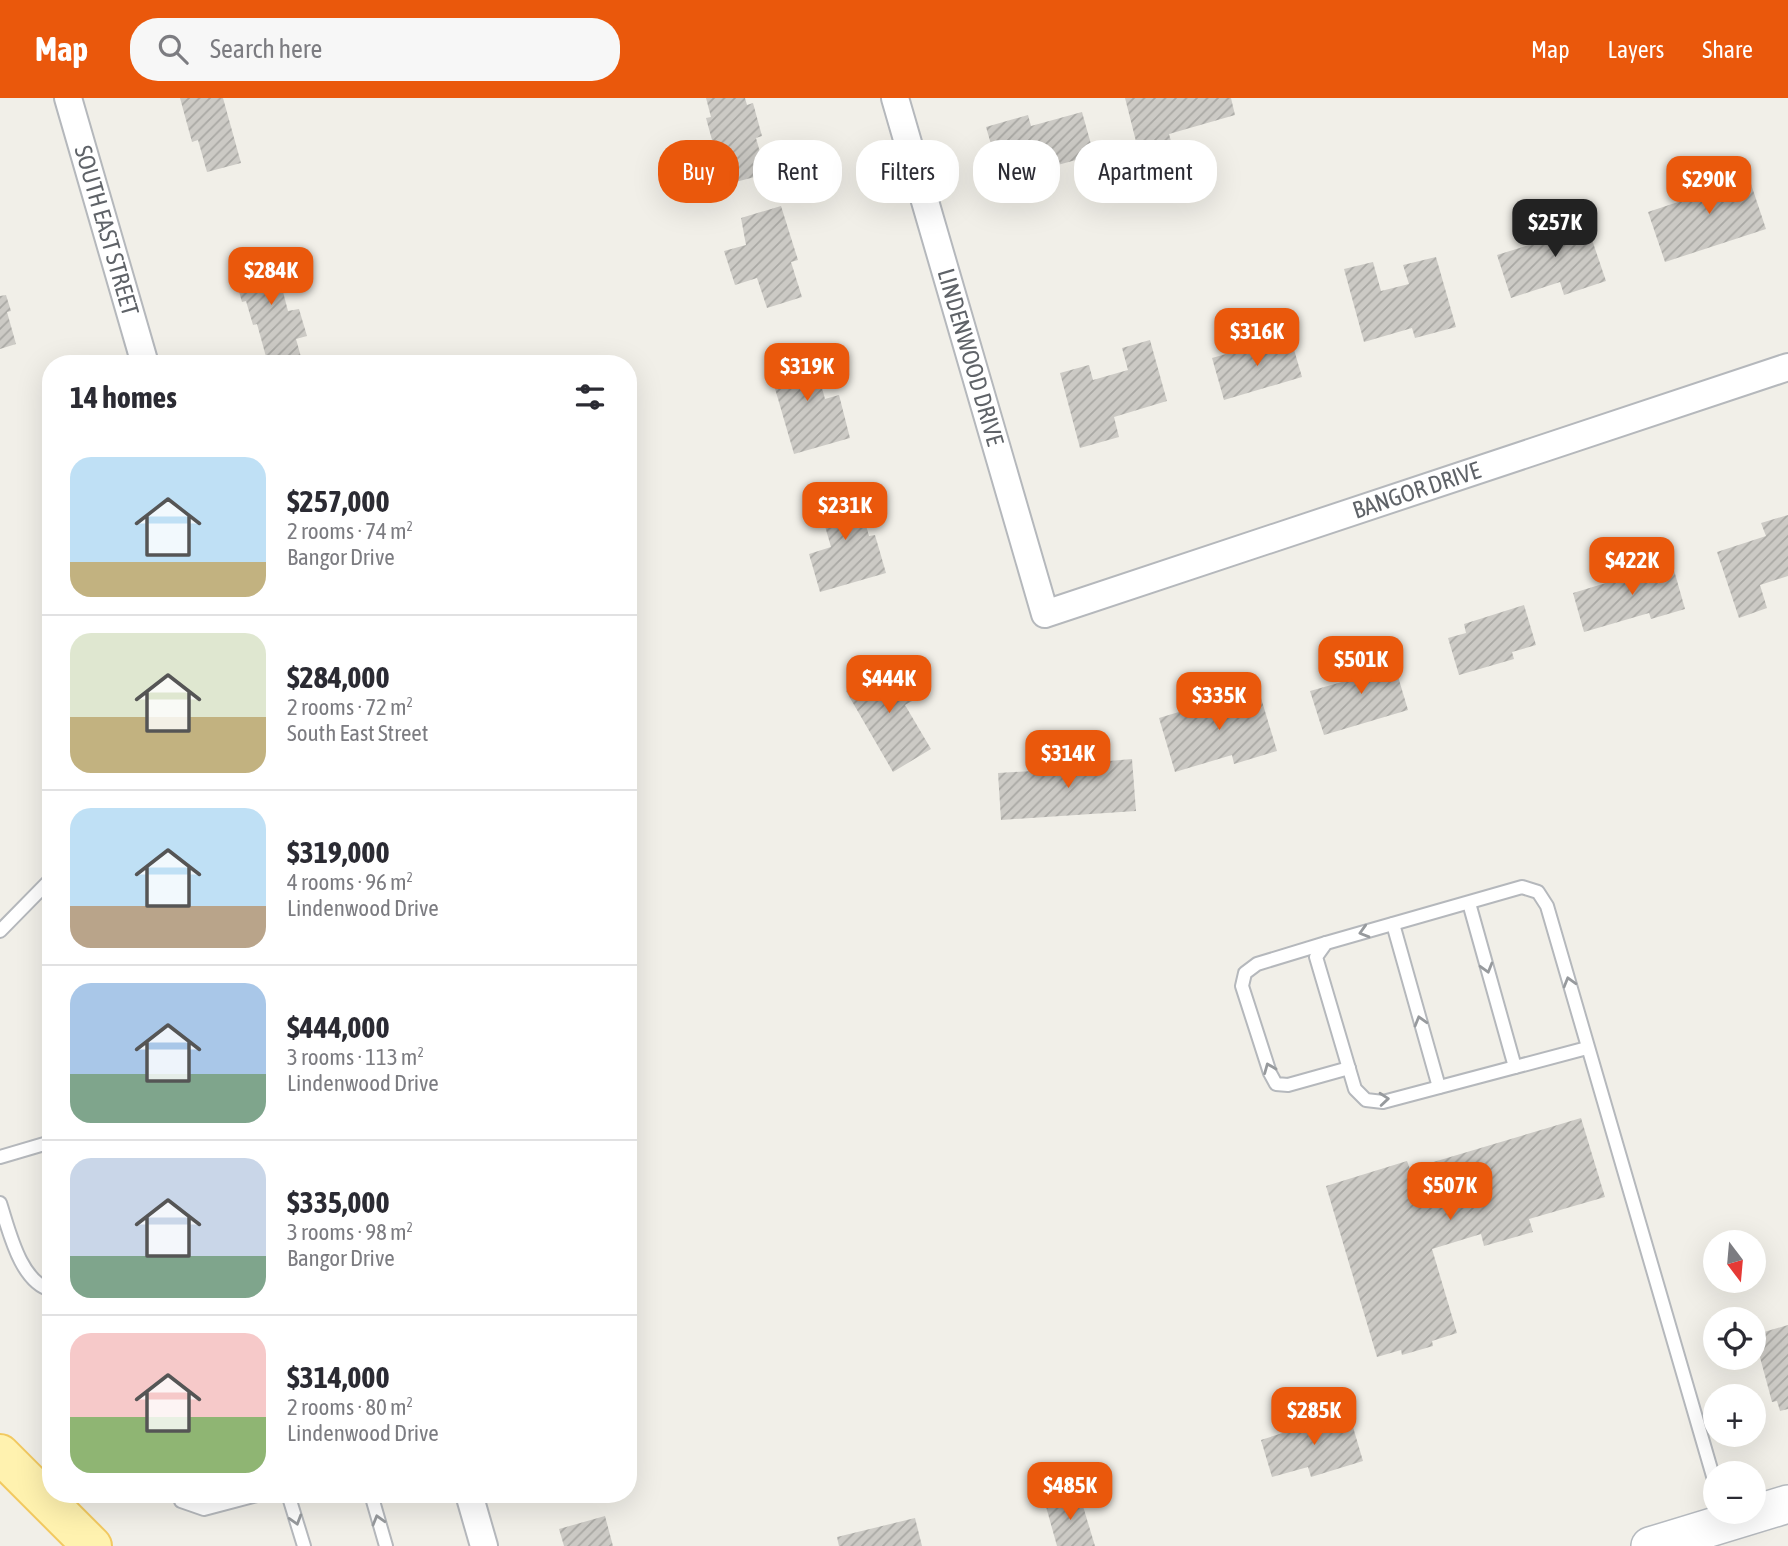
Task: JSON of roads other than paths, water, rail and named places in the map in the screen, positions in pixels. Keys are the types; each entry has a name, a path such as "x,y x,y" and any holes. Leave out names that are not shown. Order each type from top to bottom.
{"main road":[{"path":"0,1454 42,1496"},
{"path":"49,1503 92,1546"},
{"path":"1766,1509 1788,1504"},
{"path":"1650,1546 1707,1524"}],"street":[{"name":"SOUTH EAST STREET","path":"68,98 142,355"},
{"name":"LINDENWOOD DRIVE","path":"895,98 1045,614"},
{"name":"BANGOR DRIVE","path":"1045,614 1788,367"},
{"path":"472,1503 484,1546"}],"lane":[{"path":"1349,1068 1288,1085 1276,1084 1242,986 1245,973 1257,964 1522,887 1538,892 1547,906 1709,1461"},
{"path":"0,931 42,888"},
{"path":"1469,903 1515,1067"},
{"path":"1393,924 1439,1087"},
{"path":"1326,943 1316,957 1355,1088 1366,1100 1383,1102 1587,1048"},
{"path":"0,1157 42,1145"},
{"path":"0,1203 21,1264 42,1286"},
{"path":"187,1503 204,1509 227,1503"},
{"path":"291,1503 304,1546"},
{"path":"374,1503 386,1546"}]}
